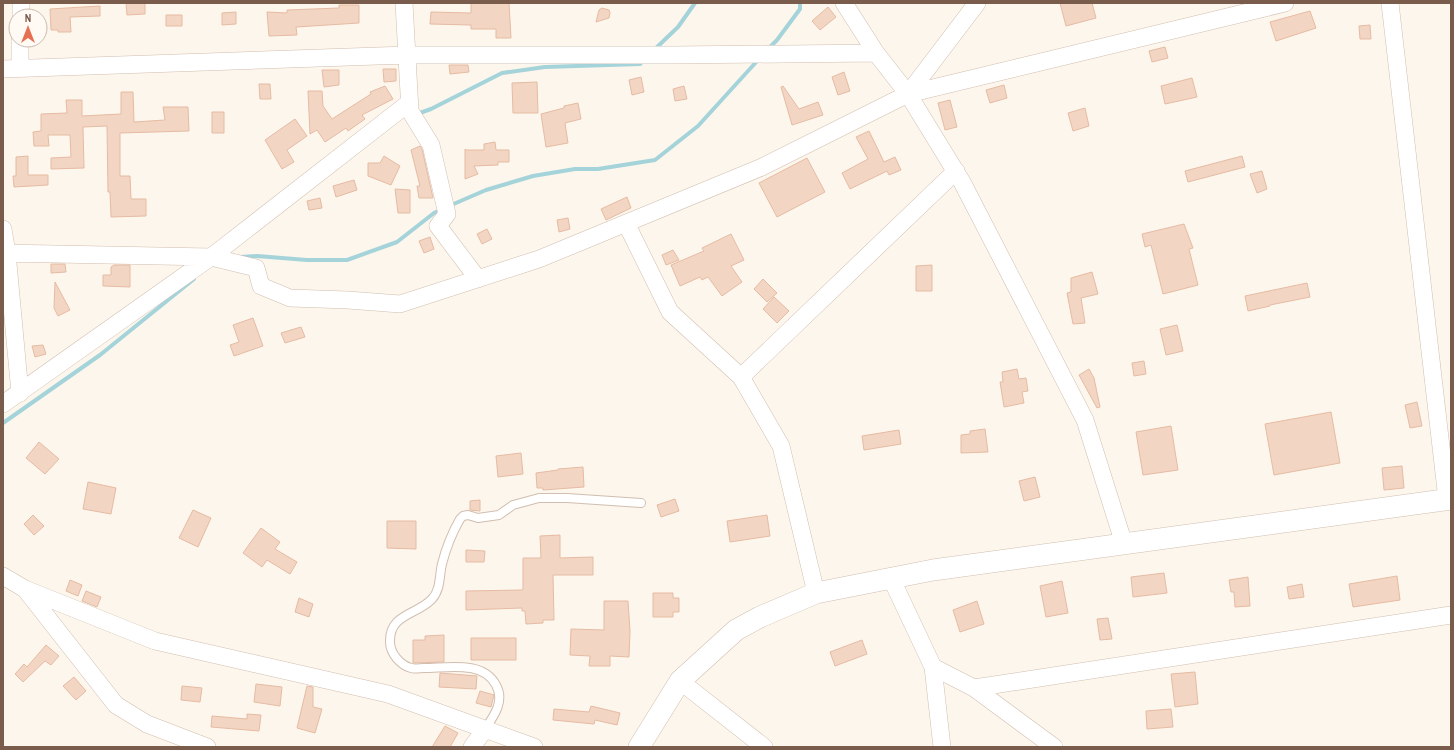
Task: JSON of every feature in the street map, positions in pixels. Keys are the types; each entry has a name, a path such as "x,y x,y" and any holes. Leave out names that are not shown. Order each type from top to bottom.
{"street":[{"path":"404,3 410,111 431,145 447,214 438,226 478,279"},
{"path":"844,3 876,53 908,94 956,171 1085,420 1124,544"},
{"path":"908,94 977,3"},
{"path":"5,253 211,257 256,268 261,286 290,298 400,304 539,259 626,224 762,167 908,94 1285,3"},
{"path":"639,747 680,682 736,630 760,617 816,593 933,570 1449,499 1390,3"},
{"path":"20,48 20,67"},
{"path":"3,68 407,55 876,53"},
{"path":"3,404 211,257 410,102"},
{"path":"741,377 956,171"},
{"path":"626,224 670,312 741,377 781,446 816,593"},
{"path":"3,230 20,393"},
{"path":"3,576 25,589 155,641 388,694 534,747"},
{"path":"891,578 934,667 942,747"},
{"path":"25,589 116,705 147,724 207,747"},
{"path":"974,688 1451,615"},
{"path":"934,667 974,688 1054,747"},
{"path":"680,682 764,747"},
{"path":"472,747 485,729"}],"lane":[{"path":"485,729 493,718 500,701 500,692 494,682 484,673 469,667 411,668 401,662 392,653 390,641 391,629 401,618 432,599 437,590 441,566 448,544 460,519 463,516 468,515 478,518 499,514 513,505 539,498 567,498 641,503"}],"building":[{"path":"126,3 145,3 145,14 127,15"},
{"path":"471,3 509,3 511,38 496,38 496,29 471,29 471,25 430,24 431,12 471,13"},
{"path":"1060,3 1092,3 1096,18 1066,26"},
{"path":"339,5 359,5 359,23 296,27 297,35 269,36 267,12 287,13 287,10 339,8"},
{"path":"100,6 100,16 70,17 71,32 58,32 58,30 51,30 50,9"},
{"path":"828,7 836,17 820,30 812,21"},
{"path":"602,8 609,10 609,18 596,22 599,10"},
{"path":"1310,11 1316,28 1276,41 1270,22"},
{"path":"236,12 236,24 222,25 222,13"},
{"path":"166,15 182,15 182,26 166,26"},
{"path":"1370,25 1371,39 1360,39 1359,26"},
{"path":"1165,47 1168,58 1152,62 1149,51"},
{"path":"449,65 468,65 469,72 450,74"},
{"path":"383,69 396,69 396,81 384,82"},
{"path":"322,70 339,70 339,85 324,87"},
{"path":"844,72 850,91 838,95 832,77"},
{"path":"641,77 644,92 632,95 629,80"},
{"path":"1192,78 1197,97 1165,104 1161,86"},
{"path":"537,82 538,113 513,113 512,83"},
{"path":"259,84 270,84 271,99 260,99"},
{"path":"1004,85 1007,98 990,103 986,90"},
{"path":"385,86 393,99 362,115 365,119 348,131 346,128 325,142 317,130 310,134 308,91 322,91 323,106 332,119 371,94 370,92"},
{"path":"684,86 687,99 675,101 673,89"},
{"path":"783,86 799,109 818,102 823,115 792,125 781,87"},
{"path":"121,92 133,92 134,122 165,120 163,107 188,107 189,131 120,133 120,176 130,176 131,199 146,199 146,216 111,217 110,192 108,192 107,126 83,127 84,168 51,169 51,158 71,157 70,135 48,135 49,146 34,146 33,132 41,131 41,114 67,113 66,100 82,100 82,116 121,114"},
{"path":"950,100 957,127 945,130 938,103"},
{"path":"578,103 581,119 565,123 568,143 546,147 541,114"},
{"path":"1085,108 1089,126 1073,131 1068,113"},
{"path":"212,112 224,112 224,133 212,133"},
{"path":"295,119 307,136 287,150 294,162 282,169 265,140"},
{"path":"869,131 884,162 895,157 901,170 889,175 887,171 850,189 842,173 868,159 856,137"},
{"path":"495,142 496,150 509,150 509,162 498,162 498,165 474,166 478,174 465,179 465,149 484,150 484,144"},
{"path":"420,146 422,149 433,198 419,198 417,186 420,186 411,150"},
{"path":"28,156 28,175 48,175 48,185 14,187 13,176 16,176 16,157"},
{"path":"384,156 400,166 391,185 368,176 368,163 380,163"},
{"path":"1242,156 1245,167 1188,182 1185,171"},
{"path":"807,158 825,192 777,217 759,183"},
{"path":"1262,171 1267,189 1257,193 1250,174"},
{"path":"354,180 357,190 336,197 333,186"},
{"path":"395,189 410,190 410,213 398,213"},
{"path":"627,197 631,208 606,220 601,209"},
{"path":"320,198 322,208 309,210 307,201"},
{"path":"568,218 570,229 559,232 557,220"},
{"path":"1184,224 1193,248 1189,249 1198,285 1163,294 1151,245 1145,247 1142,234"},
{"path":"487,229 492,239 482,244 477,234"},
{"path":"731,234 744,260 731,266 742,282 722,296 708,277 702,280 700,277 680,286 671,265 704,251 702,248"},
{"path":"430,237 434,249 424,253 419,241"},
{"path":"673,250 679,260 666,265 662,255"},
{"path":"51,264 65,264 66,272 51,273"},
{"path":"114,265 130,265 130,287 103,286 103,275 111,275 111,267"},
{"path":"932,265 932,291 916,291 916,266"},
{"path":"1092,272 1098,294 1081,298 1085,323 1073,324 1067,293 1071,292 1071,278"},
{"path":"763,279 777,293 767,302 754,289"},
{"path":"55,282 70,310 58,316 54,308"},
{"path":"1307,283 1310,297 1248,311 1245,296"},
{"path":"774,297 789,311 777,323 763,309"},
{"path":"253,318 263,346 234,356 230,345 239,342 233,325"},
{"path":"1177,325 1183,351 1166,355 1160,329"},
{"path":"301,327 305,337 285,343 281,333"},
{"path":"43,345 46,354 35,357 32,346"},
{"path":"1144,361 1146,374 1134,376 1132,363"},
{"path":"1017,369 1019,379 1026,378 1028,391 1022,392 1024,403 1004,407 1000,382 1003,382 1002,372"},
{"path":"1089,369 1094,378 1100,407 1097,408 1079,375"},
{"path":"1417,402 1422,426 1410,428 1405,405"},
{"path":"1331,412 1340,463 1274,475 1265,424"},
{"path":"1171,426 1178,470 1143,475 1136,432"},
{"path":"985,429 988,452 961,453 961,435 970,434 970,431"},
{"path":"899,430 901,444 864,450 862,436"},
{"path":"39,442 59,459 45,474 26,458"},
{"path":"521,453 523,474 498,477 496,456"},
{"path":"1402,466 1404,488 1384,490 1382,468"},
{"path":"583,467 584,487 543,490 543,488 537,488 536,473"},
{"path":"1035,477 1040,497 1024,501 1019,481"},
{"path":"88,482 116,488 111,514 83,509"},
{"path":"675,499 679,511 661,517 657,505"},
{"path":"480,500 480,511 470,510 470,501"},
{"path":"193,510 211,518 198,547 179,538"},
{"path":"33,515 44,526 34,535 24,524"},
{"path":"767,515 770,536 730,542 727,521"},
{"path":"387,521 416,521 416,549 387,548"},
{"path":"261,528 280,542 275,549 297,562 290,574 267,560 262,567 243,553"},
{"path":"560,535 560,558 593,557 593,575 553,575 554,620 543,620 543,623 526,624 525,611 522,611 522,608 466,610 466,591 522,590 523,558 541,558 540,536"},
{"path":"466,550 485,551 484,562 466,562"},
{"path":"1164,573 1167,593 1133,597 1131,577"},
{"path":"1397,576 1400,600 1353,607 1349,584"},
{"path":"1248,577 1250,606 1235,607 1234,592 1231,592 1229,580"},
{"path":"70,580 82,585 78,596 66,591"},
{"path":"1062,581 1068,613 1046,617 1040,586"},
{"path":"1302,584 1304,597 1289,599 1287,587"},
{"path":"86,591 101,597 97,607 82,601"},
{"path":"653,593 673,593 673,598 679,598 679,612 673,612 673,617 653,617"},
{"path":"299,598 313,604 309,617 295,612"},
{"path":"604,601 628,601 630,631 629,657 610,656 610,666 589,666 590,656 570,655 571,629 604,630"},
{"path":"977,601 984,624 960,632 953,610"},
{"path":"1108,618 1112,639 1100,640 1097,619"},
{"path":"444,635 444,662 413,663 413,640 425,640 425,636"},
{"path":"471,638 516,638 516,660 471,660"},
{"path":"862,640 867,654 835,666 830,652"},
{"path":"46,645 59,656 51,665 45,661 23,682 15,674 24,664 27,667"},
{"path":"1195,672 1198,704 1175,707 1171,674"},
{"path":"440,673 477,676 476,689 439,687"},
{"path":"74,677 86,691 76,700 63,686"},
{"path":"256,684 282,687 280,706 254,702"},
{"path":"182,686 202,688 200,702 181,700"},
{"path":"307,686 313,687 313,707 322,709 315,733 297,728"},
{"path":"480,691 494,695 491,707 476,703"},
{"path":"591,706 620,713 617,725 595,720 594,724 553,720 554,709 589,712"},
{"path":"1171,709 1173,727 1147,729 1146,711"},
{"path":"247,714 261,715 259,731 211,727 212,716 247,719"},
{"path":"445,726 458,733 450,747 432,747"}],"waterway":[{"path":"655,49 678,27 695,3"},
{"path":"768,49 777,40 800,9 800,3"},
{"path":"417,114 431,109 502,73 545,67 640,64 644,60"},
{"path":"449,206 486,190 533,176 575,169 598,169 655,160 698,126 758,60"},
{"path":"240,257 257,256 307,260 347,260 397,242 434,213 442,209"},
{"path":"3,423 100,355 194,279"}]}
